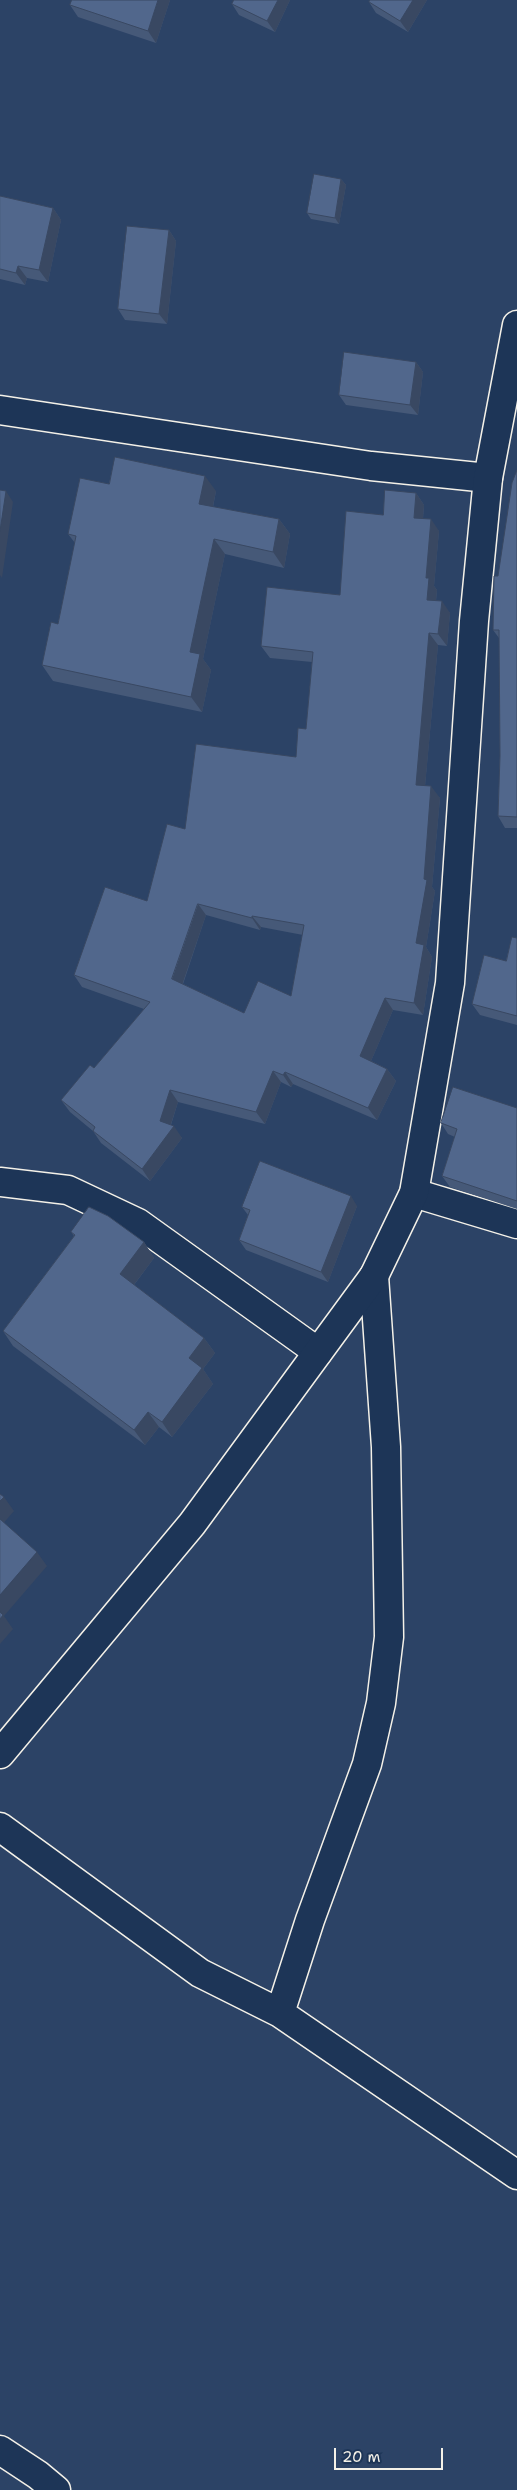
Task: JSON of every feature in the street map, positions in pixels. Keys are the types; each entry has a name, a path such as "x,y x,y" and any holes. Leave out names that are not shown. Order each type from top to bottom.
{"street":[{"path":"0,1754 192,1524 374,1276 414,1193 450,983 474,621 488,478 517,328"},
{"path":"0,410 371,466 488,478"},
{"path":"0,1182 68,1190 138,1223 318,1352"},
{"path":"414,1193 517,1224"},
{"path":"280,2013 314,1911 367,1764 381,1703 389,1637 386,1447 374,1276"},
{"path":"0,1827 200,1973 280,2013 517,2175"},
{"path":"0,2450 41,2485"}],"building":[{"path":"72,0 158,0 148,31 70,5"},
{"path":"234,0 278,0 267,21 232,4"},
{"path":"370,0 413,0 400,21 369,2"},
{"path":"314,174 341,179 335,218 307,213"},
{"path":"0,196 53,208 39,270 18,266 16,273 0,269"},
{"path":"127,226 169,230 159,314 118,309"},
{"path":"344,352 416,362 410,405 339,395"},
{"path":"115,457 205,476 199,504 279,519 273,552 214,539 190,652 200,654 191,697 42,665 51,622 58,624 76,536 68,534 80,478 109,484"},
{"path":"517,470 517,817 498,816 500,756 499,630 493,630 494,576 498,576 512,483"},
{"path":"0,490 6,491 0,531"},
{"path":"385,490 416,493 414,518 431,519 426,578 429,578 427,600 442,601 438,634 429,633 416,785 431,786 424,879 427,880 416,943 424,945 414,1003 385,998 360,1056 387,1069 368,1108 285,1072 283,1075 273,1071 256,1112 170,1090 160,1121 174,1126 142,1169 93,1131 95,1127 61,1100 90,1065 94,1068 150,1002 74,975 105,887 147,901 167,824 185,829 196,744 296,757 298,728 306,729 313,652 261,646 267,587 340,595 346,511 383,515","holes":["198,904 252,918 252,916 304,925 291,996 258,981 244,1013 172,979"]},
{"path":"512,937 517,938 517,1016 472,1004 484,955 506,961"},
{"path":"453,1087 517,1108 517,1201 442,1176 457,1129 441,1123"},
{"path":"260,1161 351,1196 321,1272 239,1240 250,1210 242,1207"},
{"path":"89,1207 108,1216 144,1242 120,1274 204,1338 189,1358 202,1368 162,1422 148,1412 134,1430 3,1331 75,1235 71,1232"},
{"path":"0,1519 37,1552 0,1595"}]}
